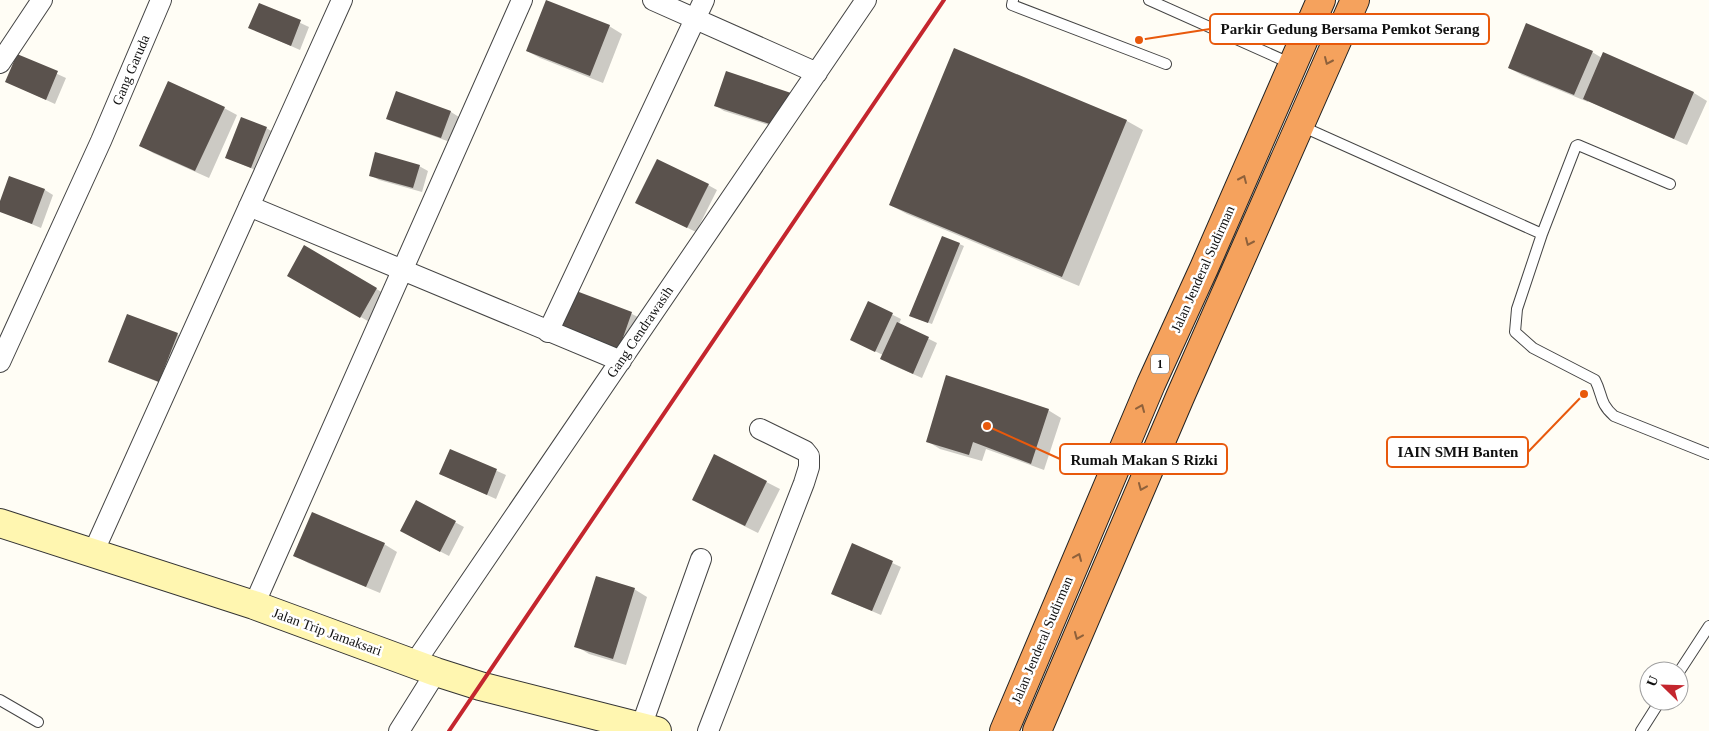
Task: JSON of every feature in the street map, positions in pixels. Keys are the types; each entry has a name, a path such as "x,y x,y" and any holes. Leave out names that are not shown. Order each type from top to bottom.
{"highway":[{"name":"Jalan Jenderal Sudirman","path":"1004,731 1151,384 1208,259 1321,0"},
{"name":"1","path":"1037,731 1180,396 1355,0"}],"main road":[{"name":"Jalan Trip Jamaksari","path":"0,523 254,605 425,668 480,686 649,729"}],"street":[{"path":"0,64 42,0"},
{"name":"Gang Garuda","path":"0,362 101,141 161,0"},
{"path":"93,553 342,0"},
{"path":"254,605 522,0"},
{"path":"653,0 700,9 817,73"},
{"name":"Gang Cendrawasih","path":"399,731 425,668 621,361 866,0"},
{"path":"548,332 700,9"},
{"path":"249,206 621,361"},
{"path":"708,731 804,483 808,468 810,456 805,451 760,430"},
{"path":"649,729 701,559"}],"lane":[{"path":"1013,0 1012,5 1166,64"},
{"path":"1149,0 1293,64"},
{"path":"1300,125 1542,234"},
{"path":"1670,184 1578,145 1576,146 1542,234 1517,309 1515,332 1534,348 1595,380 1601,399 1614,416 1709,454"},
{"path":"1686,661 1709,626"},
{"path":"0,700 38,722"},
{"path":"1641,731 1654,711"}],"building":[{"path":"546,0 610,25 590,76 526,51"},
{"path":"259,3 301,20 291,46 248,28"},
{"path":"1526,23 1593,51 1574,95 1508,68"},
{"path":"954,48 1127,120 1062,277 889,205"},
{"path":"1603,52 1694,92 1674,139 1583,99"},
{"path":"17,54 58,71 46,100 5,82"},
{"path":"726,71 791,93 779,127 714,106"},
{"path":"168,81 225,107 195,171 139,146"},
{"path":"396,91 451,111 441,138 386,119"},
{"path":"241,117 267,127 251,168 225,158"},
{"path":"375,152 420,165 413,188 369,176"},
{"path":"657,159 709,184 687,228 635,203"},
{"path":"9,176 45,189 32,224 0,212 0,201"},
{"path":"942,236 960,243 928,323 909,316"},
{"path":"304,245 377,288 360,318 287,276"},
{"path":"571,289 632,312 619,349 558,325"},
{"path":"868,301 893,313 875,352 850,340"},
{"path":"127,314 178,333 159,382 108,362"},
{"path":"897,322 929,337 913,374 880,359"},
{"path":"946,375 1049,409 1031,464 973,442 969,455 926,442"},
{"path":"450,449 497,469 487,495 439,474"},
{"path":"714,454 767,481 745,526 692,500"},
{"path":"416,500 456,521 440,552 400,531"},
{"path":"312,512 385,543 366,587 293,556"},
{"path":"852,543 893,561 872,611 831,594"},
{"path":"596,576 635,588 613,659 574,647"}],"railway":[{"path":"449,731 944,0"}],"place":[{"name":"Parkir Gedung Bersama Pemkot Serang","path":"1139,40"},
{"name":"IAIN SMH Banten","path":"1584,394"},
{"name":"Rumah Makan S Rizki","path":"987,426"}]}
